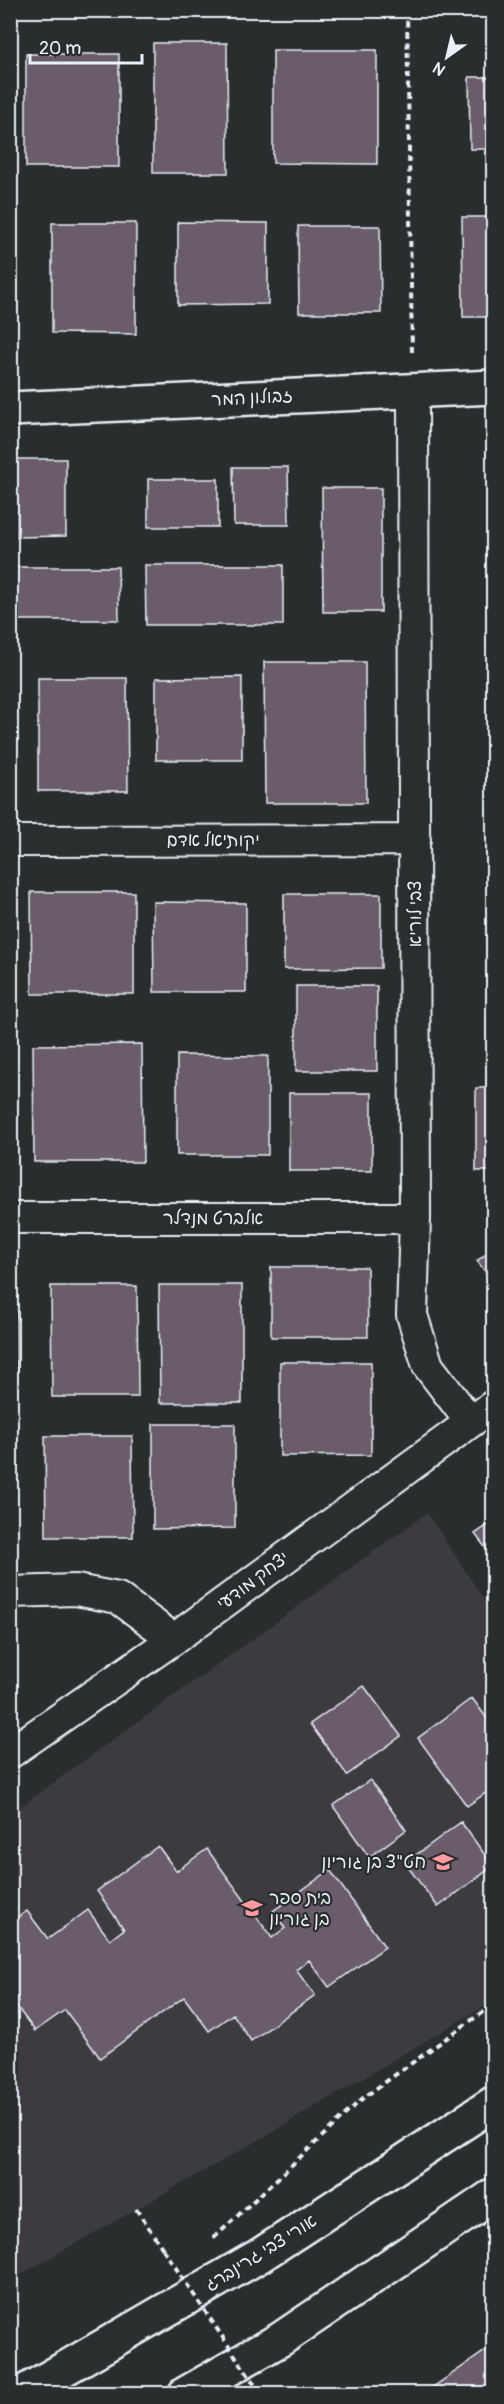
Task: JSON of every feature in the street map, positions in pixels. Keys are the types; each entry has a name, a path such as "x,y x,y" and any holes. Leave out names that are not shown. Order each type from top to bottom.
{"main road":[{"name":"זבולון המר","path":"10,409 494,387"},
{"name":"אורי צבי גרינברג","path":"21,2394 259,2256 494,2103"},
{"path":"185,2394 281,2339 494,2195"}],"street":[{"name":"צבי לוריא","path":"413,391 415,1218 412,1315 428,1366 482,1413"},
{"name":"יקותיאל אדם","path":"10,841 415,840"},
{"name":"אלברט מנדלר","path":"10,1218 415,1218"},
{"name":"יצחק מודעי","path":"10,1753 174,1639 482,1413"},
{"path":"10,1592 76,1590 118,1598 174,1639"}],"path":[{"path":"407,10 413,391"},
{"path":"211,2241 363,2098 494,2004"},
{"path":"136,2210 261,2394"},
{"path":"174,2268 184,2262"}],"shaded area":[{"name":"בית ספר בן גוריון","path":"427,1513 493,1613 493,2001 257,2141 11,2280 10,1814"}],"building":[{"path":"153,43 227,43 228,173 153,173"},
{"path":"273,50 377,50 377,164 273,163"},
{"path":"26,54 119,54 119,167 26,167"},
{"path":"469,77 494,77 494,149 470,149"},
{"path":"462,217 494,217 494,317 463,317"},
{"path":"178,222 268,223 268,304 178,305"},
{"path":"52,223 136,223 136,334 52,333"},
{"path":"298,226 380,226 381,313 299,313"},
{"path":"10,227 13,227 13,344 10,344"},
{"path":"15,459 66,459 66,536 15,537"},
{"path":"233,467 288,467 289,525 234,525"},
{"path":"148,479 218,479 218,527 148,527"},
{"path":"322,488 381,488 381,612 323,612"},
{"path":"145,565 283,565 283,625 146,625"},
{"path":"10,567 118,567 119,620 10,620"},
{"path":"264,662 365,662 366,803 265,803"},
{"path":"490,672 494,672 494,794 491,794"},
{"path":"242,677 242,760 156,760 156,678"},
{"path":"38,678 127,678 128,791 38,791"},
{"path":"31,892 134,892 134,994 32,994"},
{"path":"284,894 381,894 381,968 284,969"},
{"path":"153,902 246,903 246,992 154,992"},
{"path":"296,986 377,986 377,1071 296,1071"},
{"path":"142,1044 143,1162 34,1162 33,1045"},
{"path":"11,1052 12,1163 10,1163"},
{"path":"177,1055 268,1056 268,1155 177,1155"},
{"path":"476,1088 494,1088 494,1171 476,1171"},
{"path":"289,1093 372,1093 372,1171 289,1171"},
{"path":"494,1248 494,1283 477,1261"},
{"path":"271,1267 367,1267 368,1337 271,1337"},
{"path":"10,1282 16,1282 17,1393 10,1393"},
{"path":"159,1285 242,1285 242,1403 160,1403"},
{"path":"51,1286 137,1286 138,1397 52,1397"},
{"path":"280,1362 371,1362 371,1455 280,1456"},
{"path":"153,1424 235,1424 235,1528 153,1529"},
{"path":"10,1432 13,1432 13,1548 10,1548"},
{"path":"45,1436 132,1436 133,1537 46,1537"},
{"path":"494,1521 494,1559 475,1534"},
{"path":"364,1686 401,1736 347,1775 310,1724"},
{"path":"472,1698 494,1728 494,1787 467,1806 418,1738"},
{"path":"370,1780 406,1830 369,1857 333,1806"},
{"path":"461,1822 493,1866 438,1907 405,1863"},
{"path":"158,1846 176,1871 207,1849 272,1938 285,1928 273,1911 330,1870 385,1947 329,1987 309,1960 296,1970 315,1995 251,2041 233,2014 209,2031 184,1997 100,2058 65,2010 35,2031 10,1998 10,1923 27,1911 48,1939 88,1910 110,1940 124,1929 97,1891"},
{"path":"494,2345 494,2394 423,2394"}],"place":[{"name":"חט\"צ בן גוריון","path":"443,1862"},
{"name":"בית ספר בן גוריון","path":"252,1908"}]}
